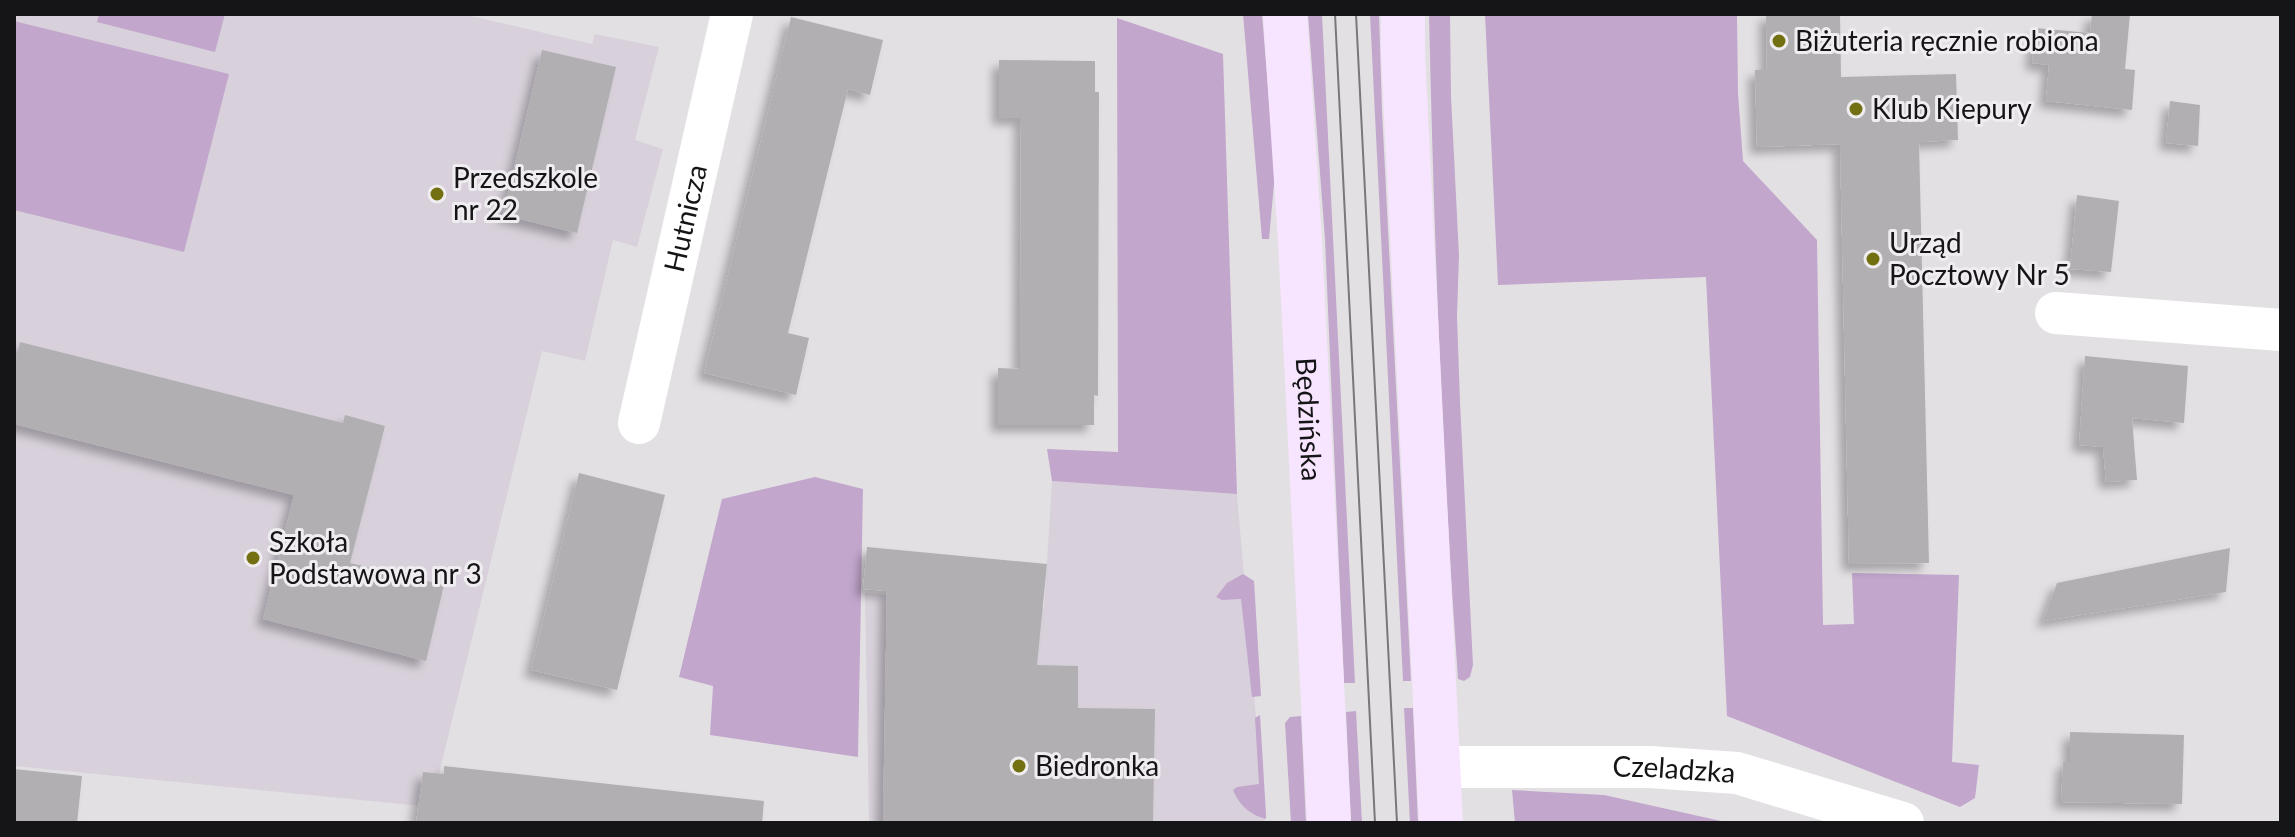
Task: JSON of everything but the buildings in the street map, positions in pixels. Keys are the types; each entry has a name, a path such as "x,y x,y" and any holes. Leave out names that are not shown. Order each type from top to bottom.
{"street":[{"name":"Hutnicza","path":"639,423 732,14"},
{"name":"Będzińska","path":"1285,14 1300,241 1329,823"},
{"path":"1403,14 1441,823"},
{"path":"2056,313 2281,330"},
{"name":"Czeladzka","path":"1438,767 1650,767 1737,773 1903,823"}],"shaded area":[{"name":"Szkoła Podstawowa nr 3","path":"14,14 462,14 592,44 595,34 659,47 635,140 663,149 637,247 613,240 585,361 542,351 431,807 14,766"},
{"path":"99,14 225,14 215,52 97,22"},
{"path":"1243,14 1262,14 1275,173 1269,239 1262,239"},
{"path":"1308,14 1322,14 1355,683 1344,683 1325,239"},
{"path":"1370,14 1379,14 1411,681 1403,681"},
{"path":"1429,14 1450,14 1459,256 1457,316 1460,402 1473,665 1470,677 1464,681 1458,679 1447,513"},
{"path":"1485,14 1737,14 1743,161 1817,240 1823,625 1854,624 1852,573 1959,575 1952,762 1979,765 1975,798 1960,807 1727,716 1706,277 1498,285"},
{"path":"1117,18 1223,54 1237,494 1052,481 1047,449 1118,452"},
{"path":"14,21 229,74 184,252 14,210"},
{"path":"815,477 863,489 858,757 710,735 713,686 679,677 722,499"},
{"path":"1052,481 1237,494 1265,823 869,823 865,593 1044,609"},
{"path":"1243,574 1254,581 1261,696 1252,697 1241,599 1222,600 1216,597 1227,583"},
{"path":"1404,708 1413,708 1418,823 1410,823"},
{"path":"1356,711 1362,823 1351,823 1346,712"},
{"path":"1260,715 1266,819 1246,809 1233,790 1259,784 1255,718"},
{"path":"1301,716 1306,823 1291,823 1285,723 1290,717"},
{"path":"1512,790 1604,795 1730,823 1515,823"}],"tram line":[{"path":"1335,14 1375,823"},
{"path":"1356,14 1397,823"}],"place":[{"name":"Biżuteria ręcznie robiona","path":"1779,41"},
{"name":"Klub Kiepury","path":"1856,109"},
{"name":"Przedszkole nr 22","path":"437,194"},
{"name":"Urząd Pocztowy Nr 5","path":"1873,259"},
{"name":"Szkoła Podstawowa nr 3","path":"253,558"},
{"name":"Biedronka","path":"1019,766"}]}
